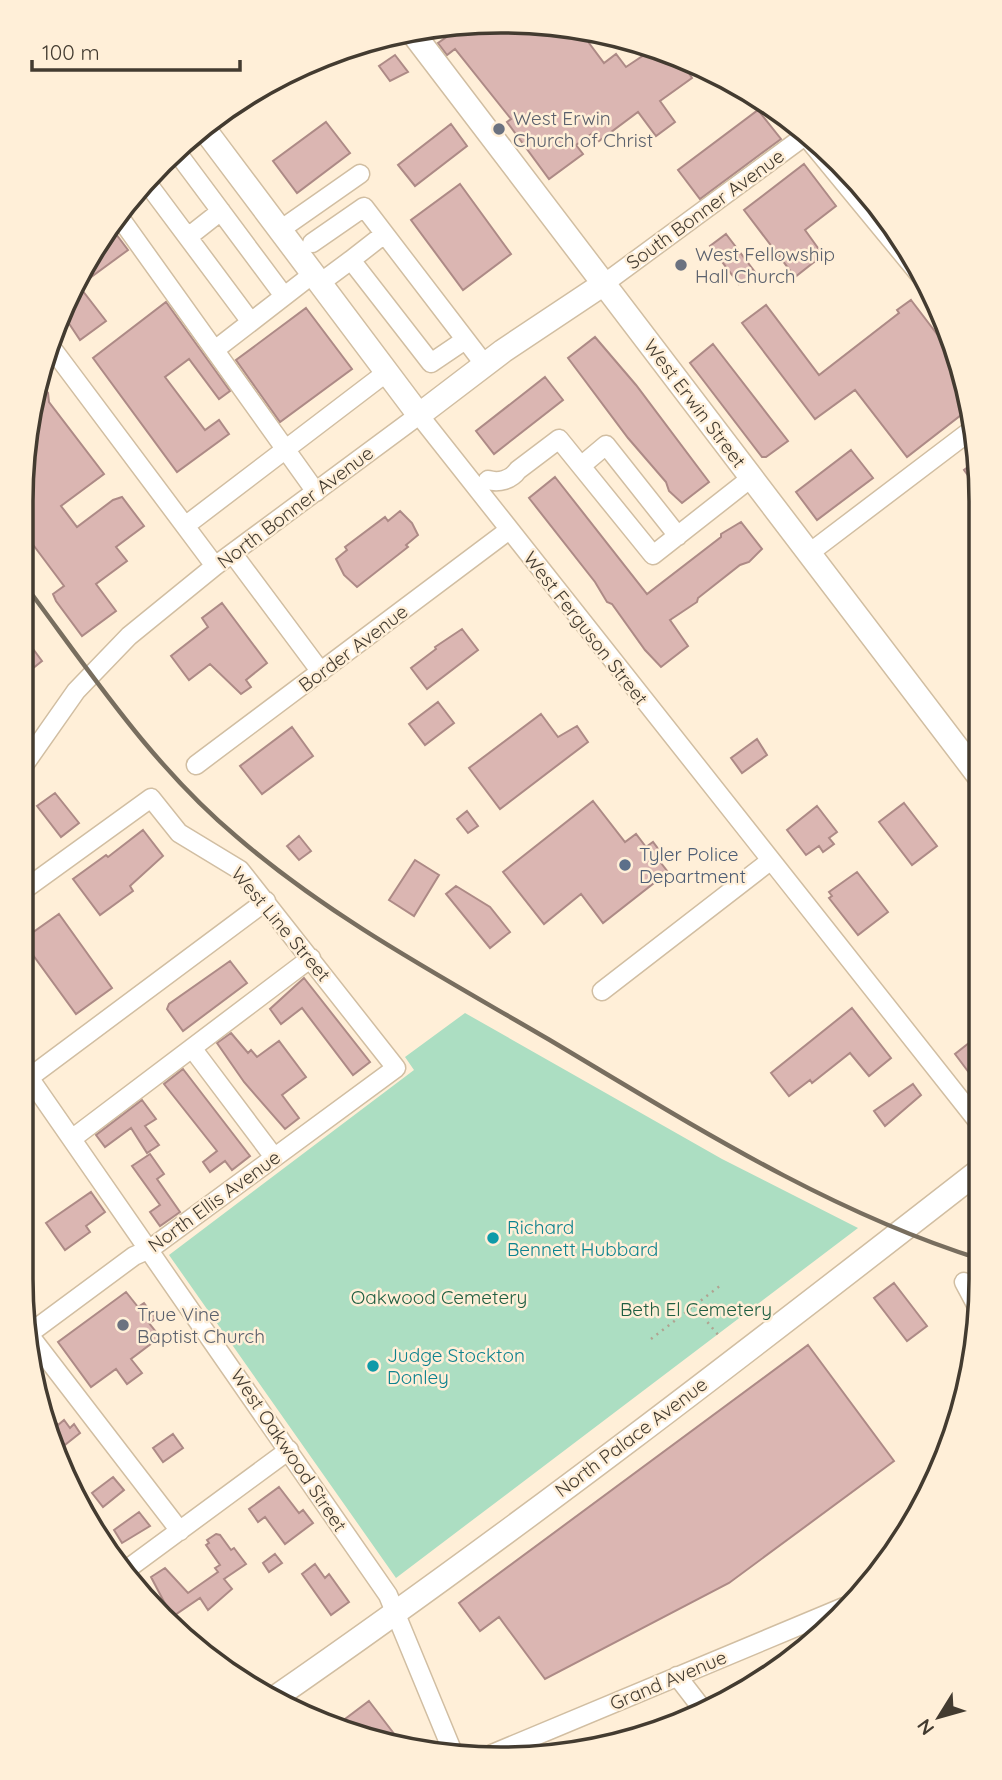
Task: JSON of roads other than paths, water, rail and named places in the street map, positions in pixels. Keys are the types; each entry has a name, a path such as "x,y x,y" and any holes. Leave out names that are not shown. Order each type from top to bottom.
{"main road":[{"name":"West Erwin Street","path":"419,41 969,763"},
{"name":"West Ferguson Street","path":"209,136 419,415"},
{"name":"North Bonner Avenue","path":"419,415 485,365 605,283"},
{"name":"North Palace Avenue","path":"282,1693 397,1614 762,1339 969,1178"}],"street":[{"name":"South Bonner Avenue","path":"605,283 798,140"},
{"path":"182,159 284,296"},
{"path":"280,230 353,179 364,207 383,235 485,365"},
{"path":"849,189 875,221"},
{"path":"152,190 251,322"},
{"path":"312,243 364,207"},
{"path":"188,237 221,211"},
{"path":"124,224 316,492"},
{"path":"216,349 284,296 351,260 383,235"},
{"path":"351,260 431,363 465,340"},
{"path":"57,355 215,566"},
{"path":"185,526 287,451 387,372"},
{"name":"West Ferguson Street","path":"419,415 482,485 509,530 969,1110"},
{"name":"North Bonner Avenue","path":"33,752 68,701 105,658 164,605 419,415"},
{"path":"808,554 964,435"},
{"path":"482,485 489,472 509,465 518,470 559,439 653,555 751,478"},
{"path":"581,466 606,445 678,536"},
{"name":"Border Avenue","path":"196,765 509,530"},
{"path":"233,554 321,672"},
{"name":"West Line Street","path":"33,884 151,798 179,833 233,863 312,958 396,1068"},
{"path":"602,991 770,861"},
{"path":"33,1066 266,901"},
{"path":"73,1138 312,958"},
{"path":"192,1048 275,1157"},
{"name":"North Ellis Avenue","path":"36,1330 396,1068"},
{"name":"West Oakwood Street","path":"33,1081 388,1595 450,1744"},
{"path":"964,1282 969,1291"},
{"path":"38,1344 180,1531"},
{"path":"132,1566 289,1450"},
{"name":"Grand Avenue","path":"535,1746 677,1676 826,1615"},
{"path":"677,1676 698,1703"}],"railway":[{"path":"33,596 122,715 177,779 237,837 310,894 428,969 758,1162 867,1216 969,1255"}],"place":[{"name":"West Erwin Church of Christ","path":"499,129"},
{"name":"West Fellowship Hall Church","path":"681,265"},
{"name":"Tyler Police Department","path":"625,865"},
{"name":"Richard Bennett Hubbard","path":"493,1238"},
{"name":"True Vine Baptist Church","path":"123,1325"},
{"name":"Judge Stockton Donley","path":"373,1366"}],"park label":[{"name":"Oakwood Cemetery","path":"439,1297"},
{"name":"Beth El Cemetery","path":"696,1309"}]}
